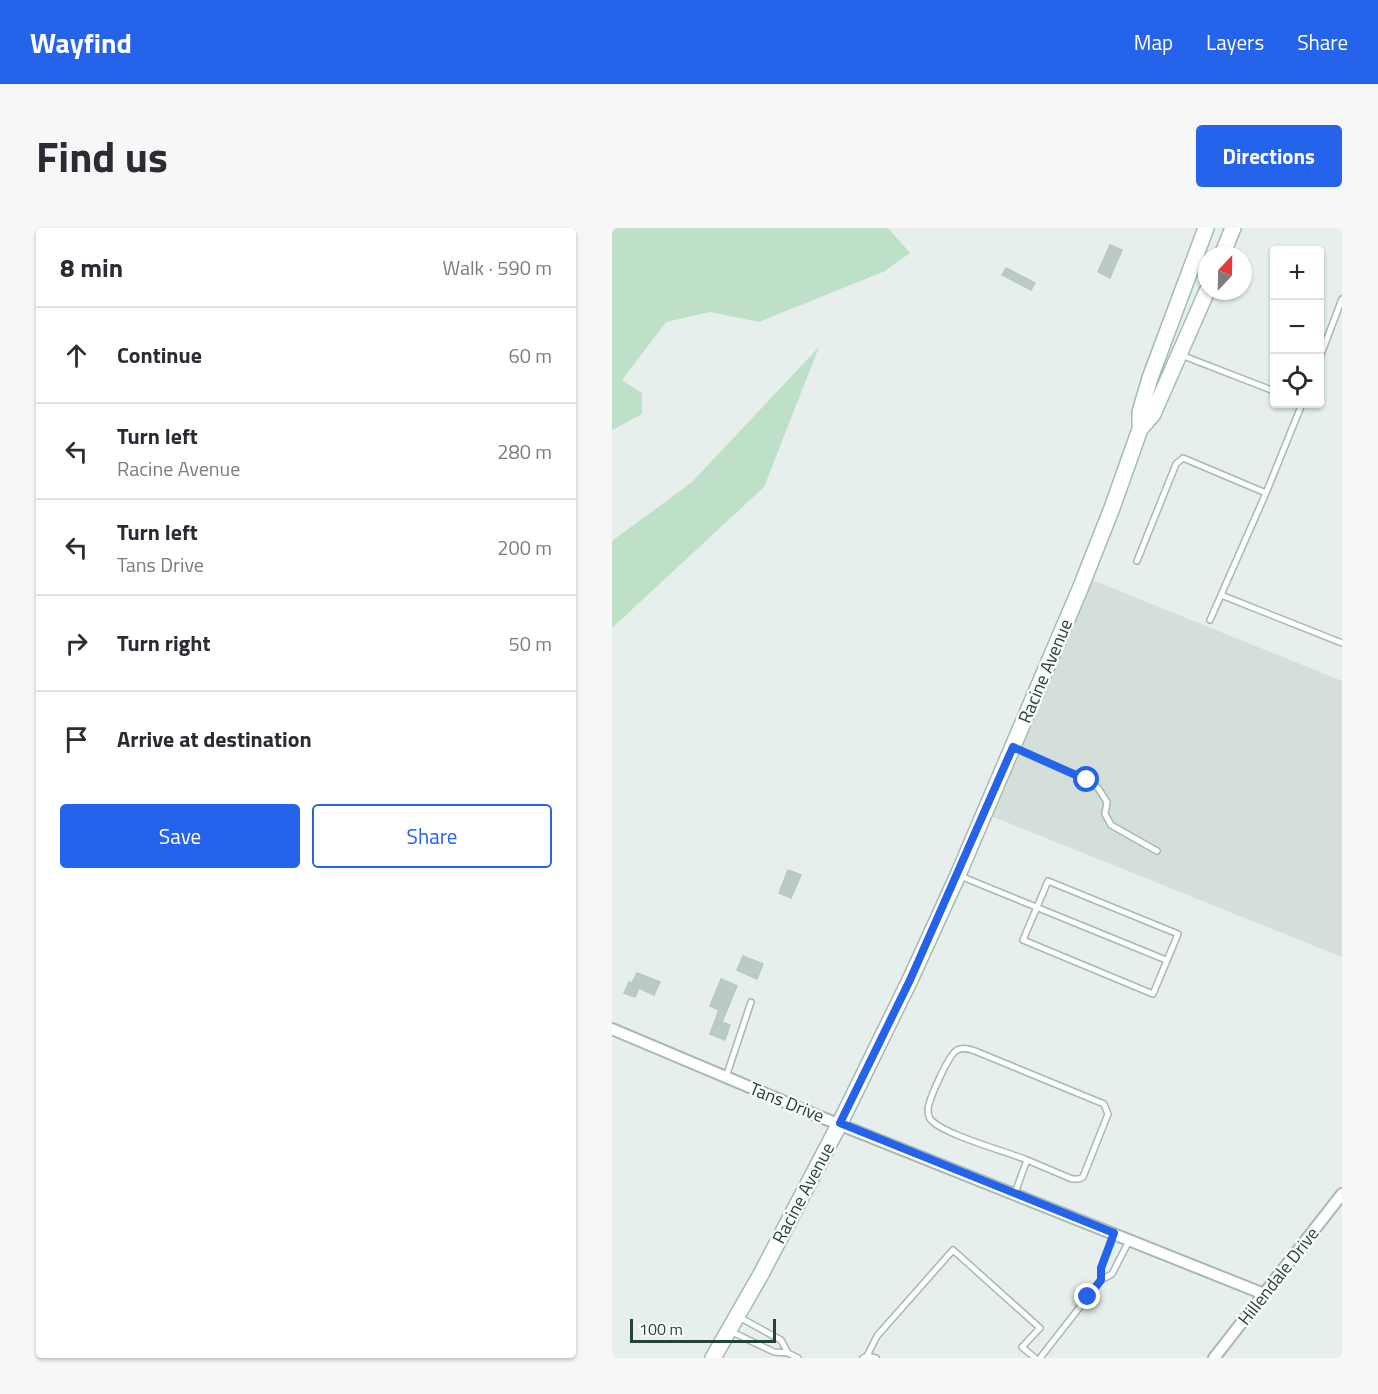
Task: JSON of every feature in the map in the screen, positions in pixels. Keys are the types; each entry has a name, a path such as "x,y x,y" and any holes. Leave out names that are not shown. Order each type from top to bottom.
{"main road":[{"path":"1140,429 1140,412 1150,378 1206,228"},
{"path":"1226,246 1233,228"},
{"path":"1140,429 1153,414 1203,300"},
{"name":"Racine Avenue","path":"713,1358 840,1123 910,980 958,875 1088,569 1140,429"}],"street":[{"name":"Tans Drive","path":"612,1029 1264,1294"},
{"name":"Hillendale Drive","path":"1214,1358 1342,1194"}],"lane":[{"path":"1321,354 1342,299"},
{"path":"1179,354 1270,389"},
{"path":"1210,620 1300,408"},
{"path":"1137,561 1176,464 1183,458 1266,493"},
{"path":"1221,594 1342,643"},
{"path":"1013,747 1087,780 1098,788 1107,802 1105,814 1111,825 1158,851"},
{"path":"958,875 1166,960"},
{"path":"1048,880 1178,933 1166,960 1153,994 1023,940 1048,880"},
{"path":"726,1077 752,1002"},
{"path":"958,1049 975,1051 1104,1104 1108,1114 1083,1177 1072,1179 1028,1160 953,1132 931,1121 928,1106 947,1064 958,1049"},
{"path":"1015,1193 1028,1160"},
{"path":"1101,1280 1101,1268 1114,1233"},
{"path":"1040,1358 1101,1280 1112,1274 1130,1239"},
{"path":"876,1358 865,1357 877,1336 953,1250 1040,1328 1022,1347 1035,1358"},
{"path":"737,1316 781,1340 788,1353"},
{"path":"728,1331 774,1352 788,1353 798,1358"}],"shaded area":[{"path":"1090,579 1342,681 1342,957 991,816"}],"green space":[{"path":"612,228 888,228 910,253 885,271 759,322 710,312 666,322 622,380 642,393 642,414 612,430"},
{"path":"819,347 764,487 612,628 612,541 692,482"}],"building":[{"path":"1110,245 1122,250 1110,278 1098,272"},
{"path":"1006,268 1035,283 1031,290 1002,275"},
{"path":"788,870 801,875 791,898 779,893"},
{"path":"743,956 763,964 757,979 737,970"},
{"path":"637,973 660,982 654,995 639,988 635,997 624,993 629,982 632,983"},
{"path":"721,979 737,986 722,1022 730,1025 725,1040 710,1034 719,1010 710,1006"}],"route":[{"path":"1087,780 1013,747 910,980 840,1123 1114,1233 1101,1268 1101,1280 1088,1297"}]}
